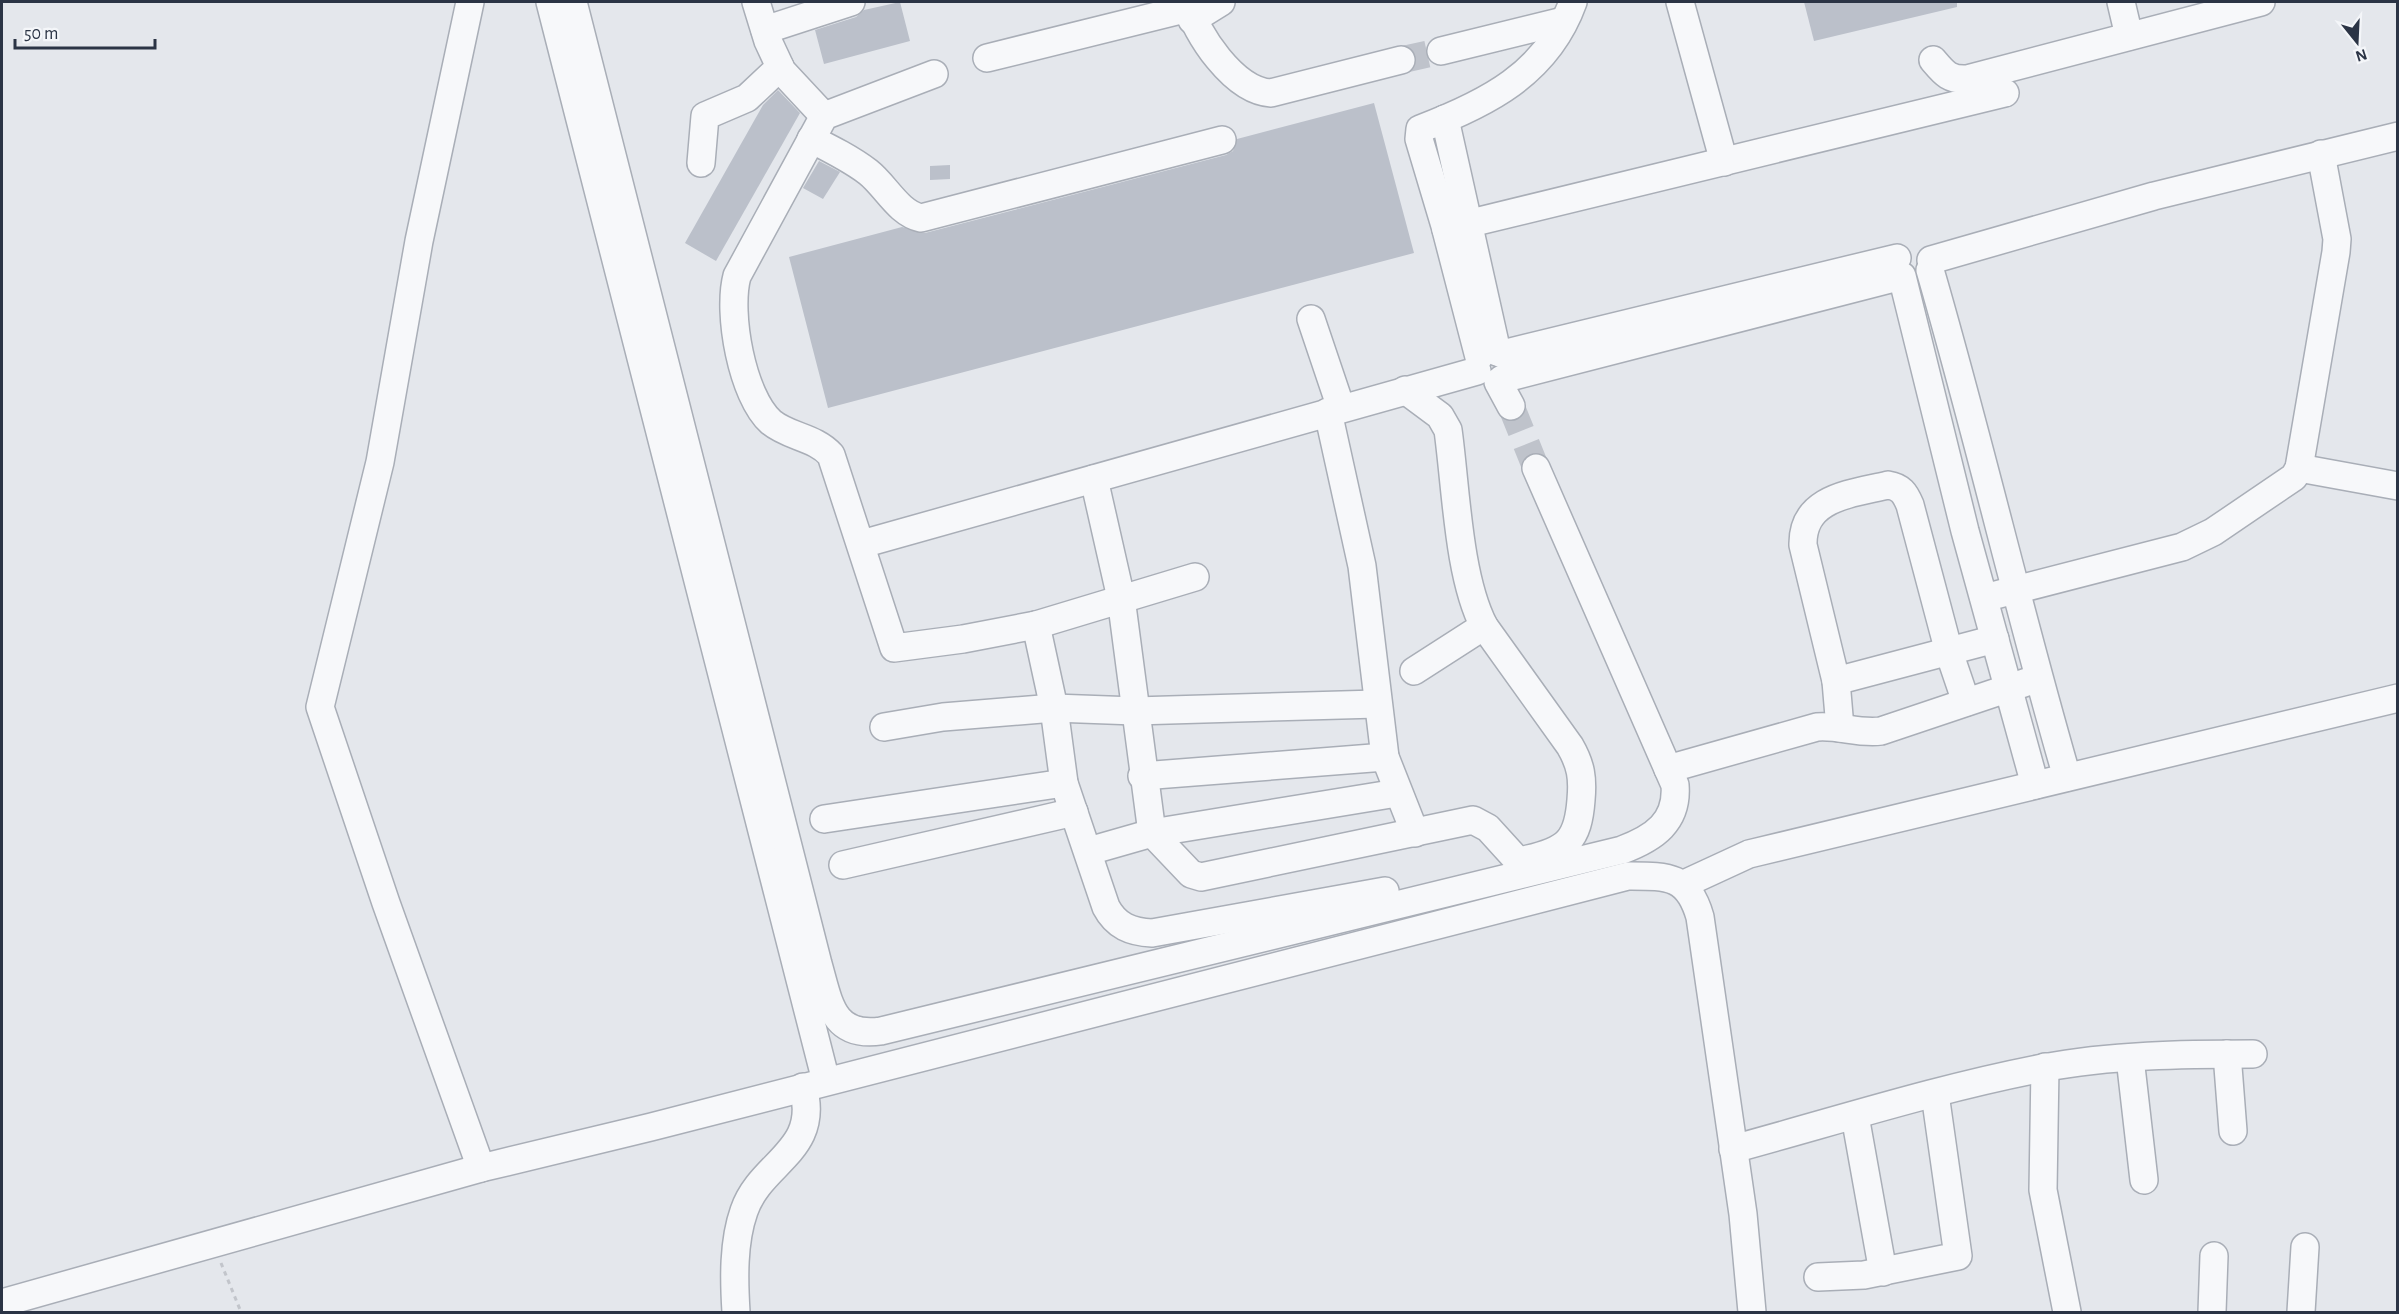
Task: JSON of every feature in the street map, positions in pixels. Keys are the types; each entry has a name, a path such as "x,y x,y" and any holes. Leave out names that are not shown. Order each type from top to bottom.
{"street":[{"path":"470,2 419,241 380,462 321,707 386,903 481,1168"},
{"path":"550,2 815,1084 802,1134 744,1209 737,1250 736,1312"},
{"path":"573,2 818,964 832,1010 846,1027 867,1033 881,1031 1622,850 1650,837 1669,817 1676,802 1675,784 1536,468"},
{"path":"756,2 780,67 817,127 839,153 869,173 904,211 921,218 1222,140"},
{"path":"765,30 851,2"},
{"path":"987,58 1221,2"},
{"path":"1680,2 1724,162"},
{"path":"2121,2 2129,36"},
{"path":"1933,60 1947,76 1954,80 1967,79 2258,2"},
{"path":"1189,10 1211,51 1254,89 1263,93 1271,93 1401,60"},
{"path":"1441,51 1568,11"},
{"path":"1511,406 1492,366 1457,226 1419,134 1420,129 1485,102 1528,70 1536,63 1568,11"},
{"path":"701,163 705,116 747,98 780,67"},
{"path":"934,74 817,127 737,276 734,288 733,321 748,379 760,410 782,429 815,442 831,455 894,648 963,639 1036,624 1195,577"},
{"path":"1457,226 2005,93"},
{"path":"1930,265 2154,196 2397,136"},
{"path":"1984,598 2182,547 2213,532 2288,483 2298,468 2336,252 2337,239 2321,154"},
{"path":"2035,785 1984,598 1900,267 1904,249 1915,246 1925,250 1930,265 1998,514 2014,590 2067,777"},
{"path":"861,544 1492,366 1900,267"},
{"path":"1311,319 1334,410 1362,566 1385,757 1397,793 1415,833"},
{"path":"1036,624 1054,708 1064,783 1111,917 1129,930 1152,933 1406,887 1518,861 1558,849 1574,835 1579,825 1583,777 1578,761 1484,626 1474,608 1467,576 1448,430 1440,416 1406,390"},
{"path":"2298,468 2397,486"},
{"path":"1094,479 1121,598 1142,776 1152,832 1191,874 1201,877 1473,820 1488,828 1518,861"},
{"path":"1840,728 1836,681 1803,545 1803,528 1812,511 1822,504 1888,485 1898,487 1905,493 1949,652 1966,702"},
{"path":"1414,670 1484,626"},
{"path":"1836,681 1995,639"},
{"path":"1668,769 1817,727 1840,728 1864,733 1881,731 2038,678"},
{"path":"1684,885 1749,854 2397,698"},
{"path":"884,727 943,717 1054,708 1135,711 1377,704"},
{"path":"1142,776 1385,757"},
{"path":"824,819 1064,783"},
{"path":"1089,851 1152,832 1397,793"},
{"path":"843,865 1074,812"},
{"path":"2,1303 481,1168 1628,876 1662,876 1684,885 1694,897 1700,917 1733,1149 1752,1312"},
{"path":"1733,1149 1935,1094 2045,1067 2130,1058 2240,1054 2233,1131"},
{"path":"2130,1058 2144,1180"},
{"path":"2045,1067 2043,1190 2067,1312"},
{"path":"1818,1277 1883,1272 1959,1255 1935,1094"},
{"path":"1856,1116 1883,1272"},
{"path":"2301,1312 2305,1247"},
{"path":"2212,1312 2214,1256"}],"path":[{"path":"214,1245 241,1312"}],"building":[{"path":"900,2 910,41 824,64 815,30 856,17 864,10"},
{"path":"1804,2 1957,2 1957,7 1814,41"},
{"path":"778,90 800,113 716,261 685,243 763,105"},
{"path":"1374,103 1414,253 828,408 789,257 902,227 925,233 1226,155 1233,151 1237,139"},
{"path":"819,161 840,172 823,199 803,188"},
{"path":"950,165 950,179 930,180 930,166"}],"tunnel":[{"path":"1401,60 1441,51"},
{"path":"1511,406 1536,468"}]}
